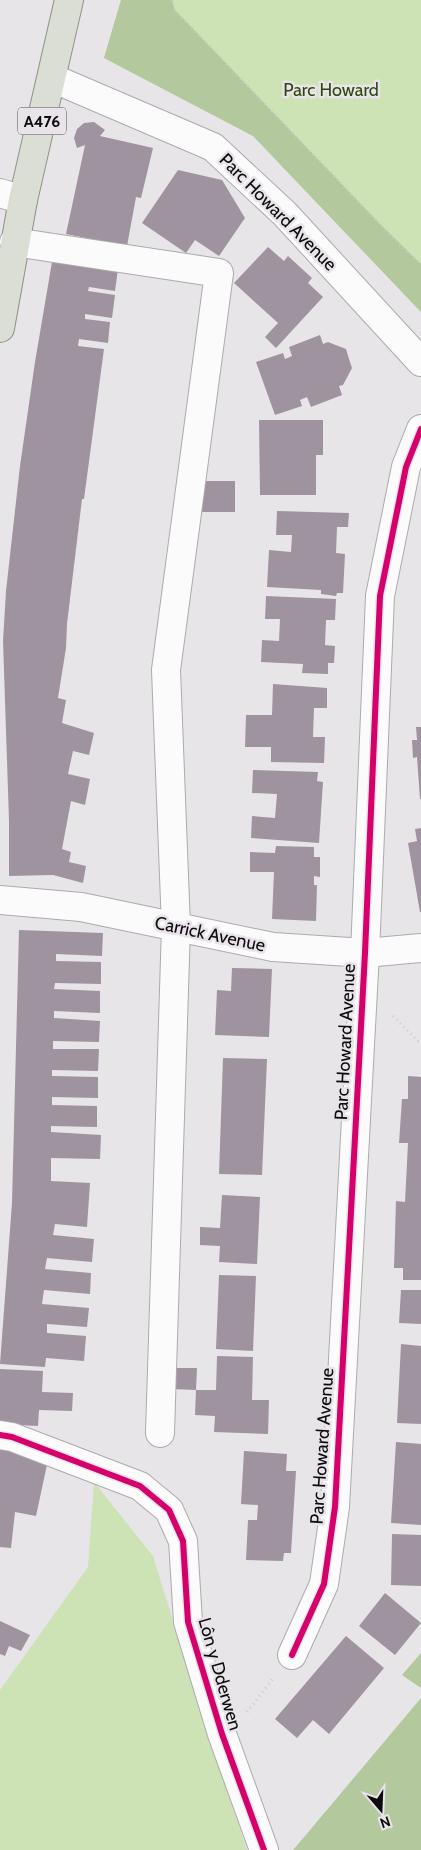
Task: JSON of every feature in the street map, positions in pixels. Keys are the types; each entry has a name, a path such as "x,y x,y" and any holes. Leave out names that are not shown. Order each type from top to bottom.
{"main road":[{"name":"A476","path":"0,328 14,242 11,196 52,78 68,0"}],"street":[{"name":"Parc Howard Avenue","path":"52,78 213,147 285,214 421,362"},
{"path":"14,242 219,273 166,670 176,926 160,1433"},
{"name":"Parc Howard Avenue","path":"292,1655 324,1584 335,1507 365,953 380,596 406,467 421,429"},
{"name":"Carrick Avenue","path":"0,900 81,907 273,947 365,953 421,948"},
{"name":"Lôn y Dderwen","path":"0,1435 12,1437 140,1486 169,1510 183,1542 188,1622 222,1734 264,1850"}],"path":[{"path":"172,0 175,10 398,243 421,264"},
{"path":"222,1734 242,1718 292,1655"}],"green space":[{"name":"Parc Howard","path":"121,0 421,0 421,312 253,136 104,58"},
{"path":"121,0 172,0 175,10 381,225 421,264 421,312 253,136 104,58"},
{"path":"94,1482 153,1556 209,1737 247,1850 0,1850 0,1690 88,1567"},
{"path":"421,1653 421,1688 402,1675"},
{"path":"421,1698 421,1850 293,1850 305,1836"}],"building":[{"path":"94,122 105,130 100,136 153,148 141,198 136,197 127,246 66,234 85,145 77,148 74,138 77,129 84,123"},
{"path":"178,170 222,180 245,218 219,256 195,240 186,253 142,223"},
{"path":"268,247 284,261 288,256 312,278 308,283 323,297 276,348 265,337 278,323 234,283"},
{"path":"53,256 118,269 115,291 89,287 88,291 115,295 112,318 85,314 85,319 110,322 108,343 79,339 78,346 104,349 84,499 82,499 67,624 66,648 58,698 66,700 62,723 94,733 89,755 73,751 68,774 90,779 85,805 71,801 62,849 71,852 69,862 86,866 83,883 53,875 9,876 3,641 6,591 20,466"},
{"path":"320,335 323,344 328,342 346,349 352,368 343,385 339,386 342,395 311,407 307,397 300,400 302,406 275,415 256,362 283,353 285,359 292,356 289,347"},
{"path":"259,420 323,420 323,455 316,455 316,495 260,495"},
{"path":"200,481 235,481 235,512 200,512"},
{"path":"277,511 349,513 348,527 337,527 336,553 345,554 343,593 337,593 336,596 321,594 321,590 267,587 269,550 291,552 292,535 276,535"},
{"path":"266,596 336,599 335,620 326,620 325,645 335,646 334,663 328,663 328,674 302,673 303,664 261,662 262,640 279,641 280,619 265,619"},
{"path":"273,684 327,688 327,708 314,708 313,737 325,737 324,763 271,762 271,747 245,747 246,715 272,715"},
{"path":"416,727 421,727 421,799 417,757 413,758 412,740 417,740"},
{"path":"253,770 318,772 317,781 323,782 319,843 251,838 252,816 275,818 277,794 252,793"},
{"path":"421,828 420,912 408,843 417,841 415,829"},
{"path":"276,846 314,847 314,857 320,857 320,877 314,876 314,885 317,885 316,921 272,919 274,872 250,872 250,852 275,853"},
{"path":"19,930 103,933 102,956 56,954 56,961 101,962 101,984 55,983 54,989 100,991 100,1013 54,1011 54,1018 100,1021 99,1042 53,1041 53,1049 99,1049 98,1071 52,1070 52,1076 98,1077 98,1098 52,1097 52,1105 97,1106 97,1127 51,1126 51,1132 101,1135 100,1159 51,1158 51,1181 90,1183 87,1227 55,1224 53,1235 94,1239 92,1262 47,1258 45,1269 91,1273 90,1294 44,1290 42,1304 89,1308 87,1327 47,1324 47,1333 86,1336 84,1361 46,1358 45,1367 0,1364 12,1203"},
{"path":"232,968 272,969 269,1037 215,1035 217,990 231,991"},
{"path":"223,1058 267,1059 262,1175 219,1174"},
{"path":"408,1076 421,1077 421,1280 403,1280 403,1268 394,1268 396,1201 405,1202 408,1143 399,1143 402,1099 408,1099"},
{"path":"222,1195 260,1197 257,1264 219,1262 220,1246 200,1245 200,1227 220,1228"},
{"path":"219,1275 256,1276 253,1351 216,1349"},
{"path":"401,1290 421,1290 421,1324 399,1323"},
{"path":"401,1344 421,1346 421,1424 397,1423"},
{"path":"217,1356 253,1357 252,1400 269,1400 268,1434 214,1432 215,1416 195,1415 196,1390 216,1390"},
{"path":"173,1368 197,1368 196,1390 172,1389"},
{"path":"0,1369 43,1371 42,1392 73,1393 72,1411 39,1410 38,1426 0,1424"},
{"path":"396,1442 421,1444 421,1525 391,1523"},
{"path":"0,1449 48,1460 36,1516 15,1512 11,1548 0,1547"},
{"path":"244,1451 287,1454 286,1471 296,1471 291,1553 284,1553 283,1561 246,1560 248,1520 257,1520 258,1505 241,1504"},
{"path":"392,1534 421,1535 421,1586 391,1585"},
{"path":"385,1593 421,1623 395,1655 359,1626"},
{"path":"0,1621 30,1635 21,1651 9,1646 5,1656 0,1654"},
{"path":"346,1636 384,1668 329,1734 313,1720 297,1738 275,1719"}],"cycle path":[{"path":"292,1655 324,1584 335,1507 365,953 380,596 406,467 421,429"},
{"path":"0,1435 12,1437 140,1486 169,1510 183,1541 188,1622 222,1734 264,1850"}]}
